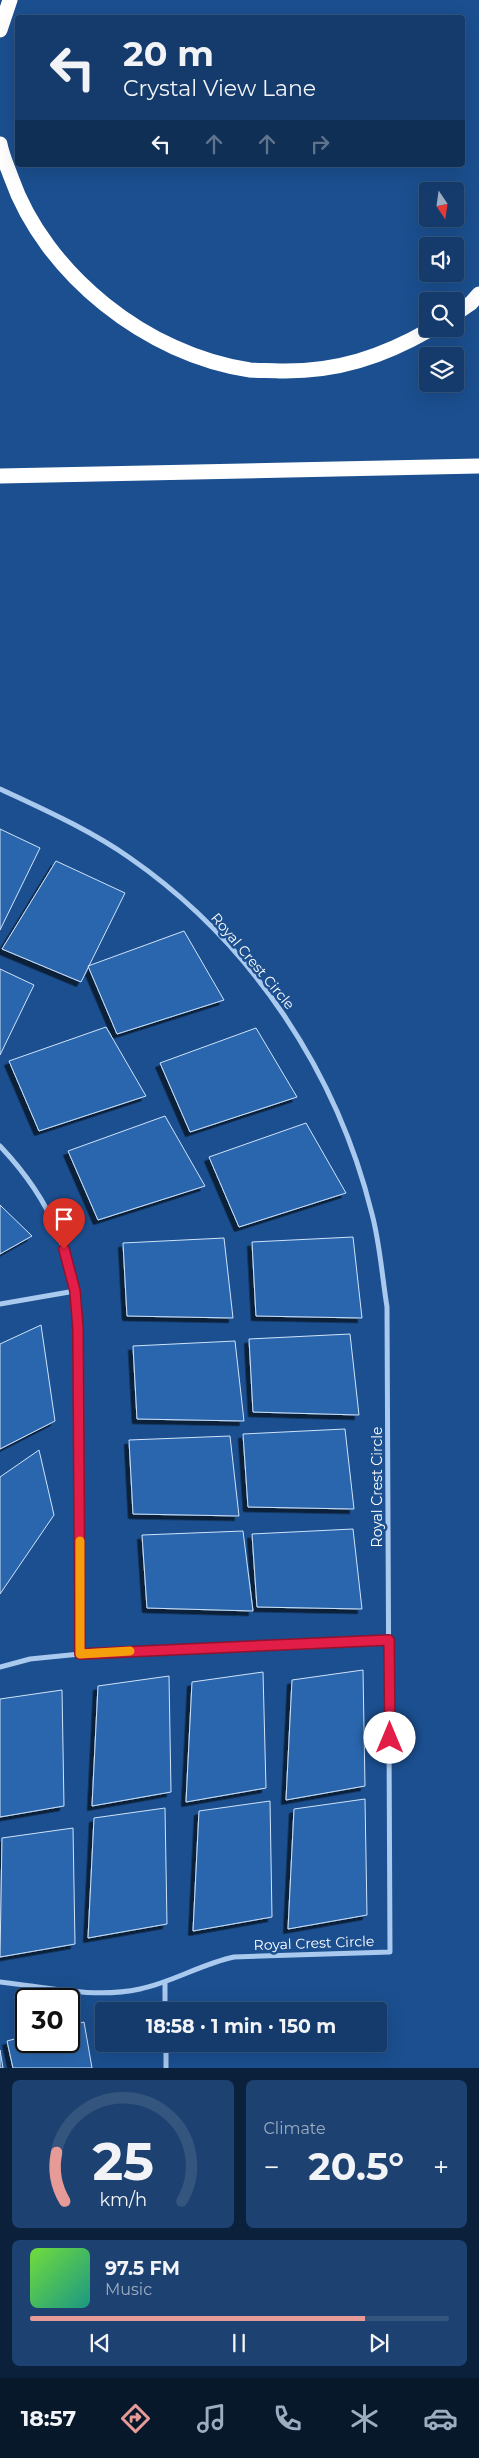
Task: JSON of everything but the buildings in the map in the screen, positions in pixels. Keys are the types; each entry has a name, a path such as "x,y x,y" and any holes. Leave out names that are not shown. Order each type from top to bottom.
{"highway":[{"path":"0,30 10,0"},
{"path":"0,144 20,202 39,236 75,279 121,316 173,347 211,361 251,370 312,371 359,362 419,336"},
{"path":"464,308 471,304 479,294"},
{"path":"0,476 479,466"}],"street":[{"name":"Royal Crest Circle","path":"0,789 74,824 130,858 172,890 218,933 279,1005 317,1068 351,1144 372,1214 387,1307 390,1952 234,1957 211,1962 165,1982 140,1990 96,1994 0,1982"},
{"path":"0,1146 24,1171 53,1218 70,1265 75,1291 78,1329 80,1654"},
{"path":"0,1304 75,1291"},
{"path":"0,1667 30,1659 80,1654 389,1640"},
{"path":"165,1982 165,2002"},
{"path":"166,2052 166,2068"}],"slow traffic":[{"path":"80,1541 80,1654 130,1651"}],"route":[{"path":"64,1249 70,1265 75,1291 78,1329 80,1654 389,1640 390,1738"}]}
